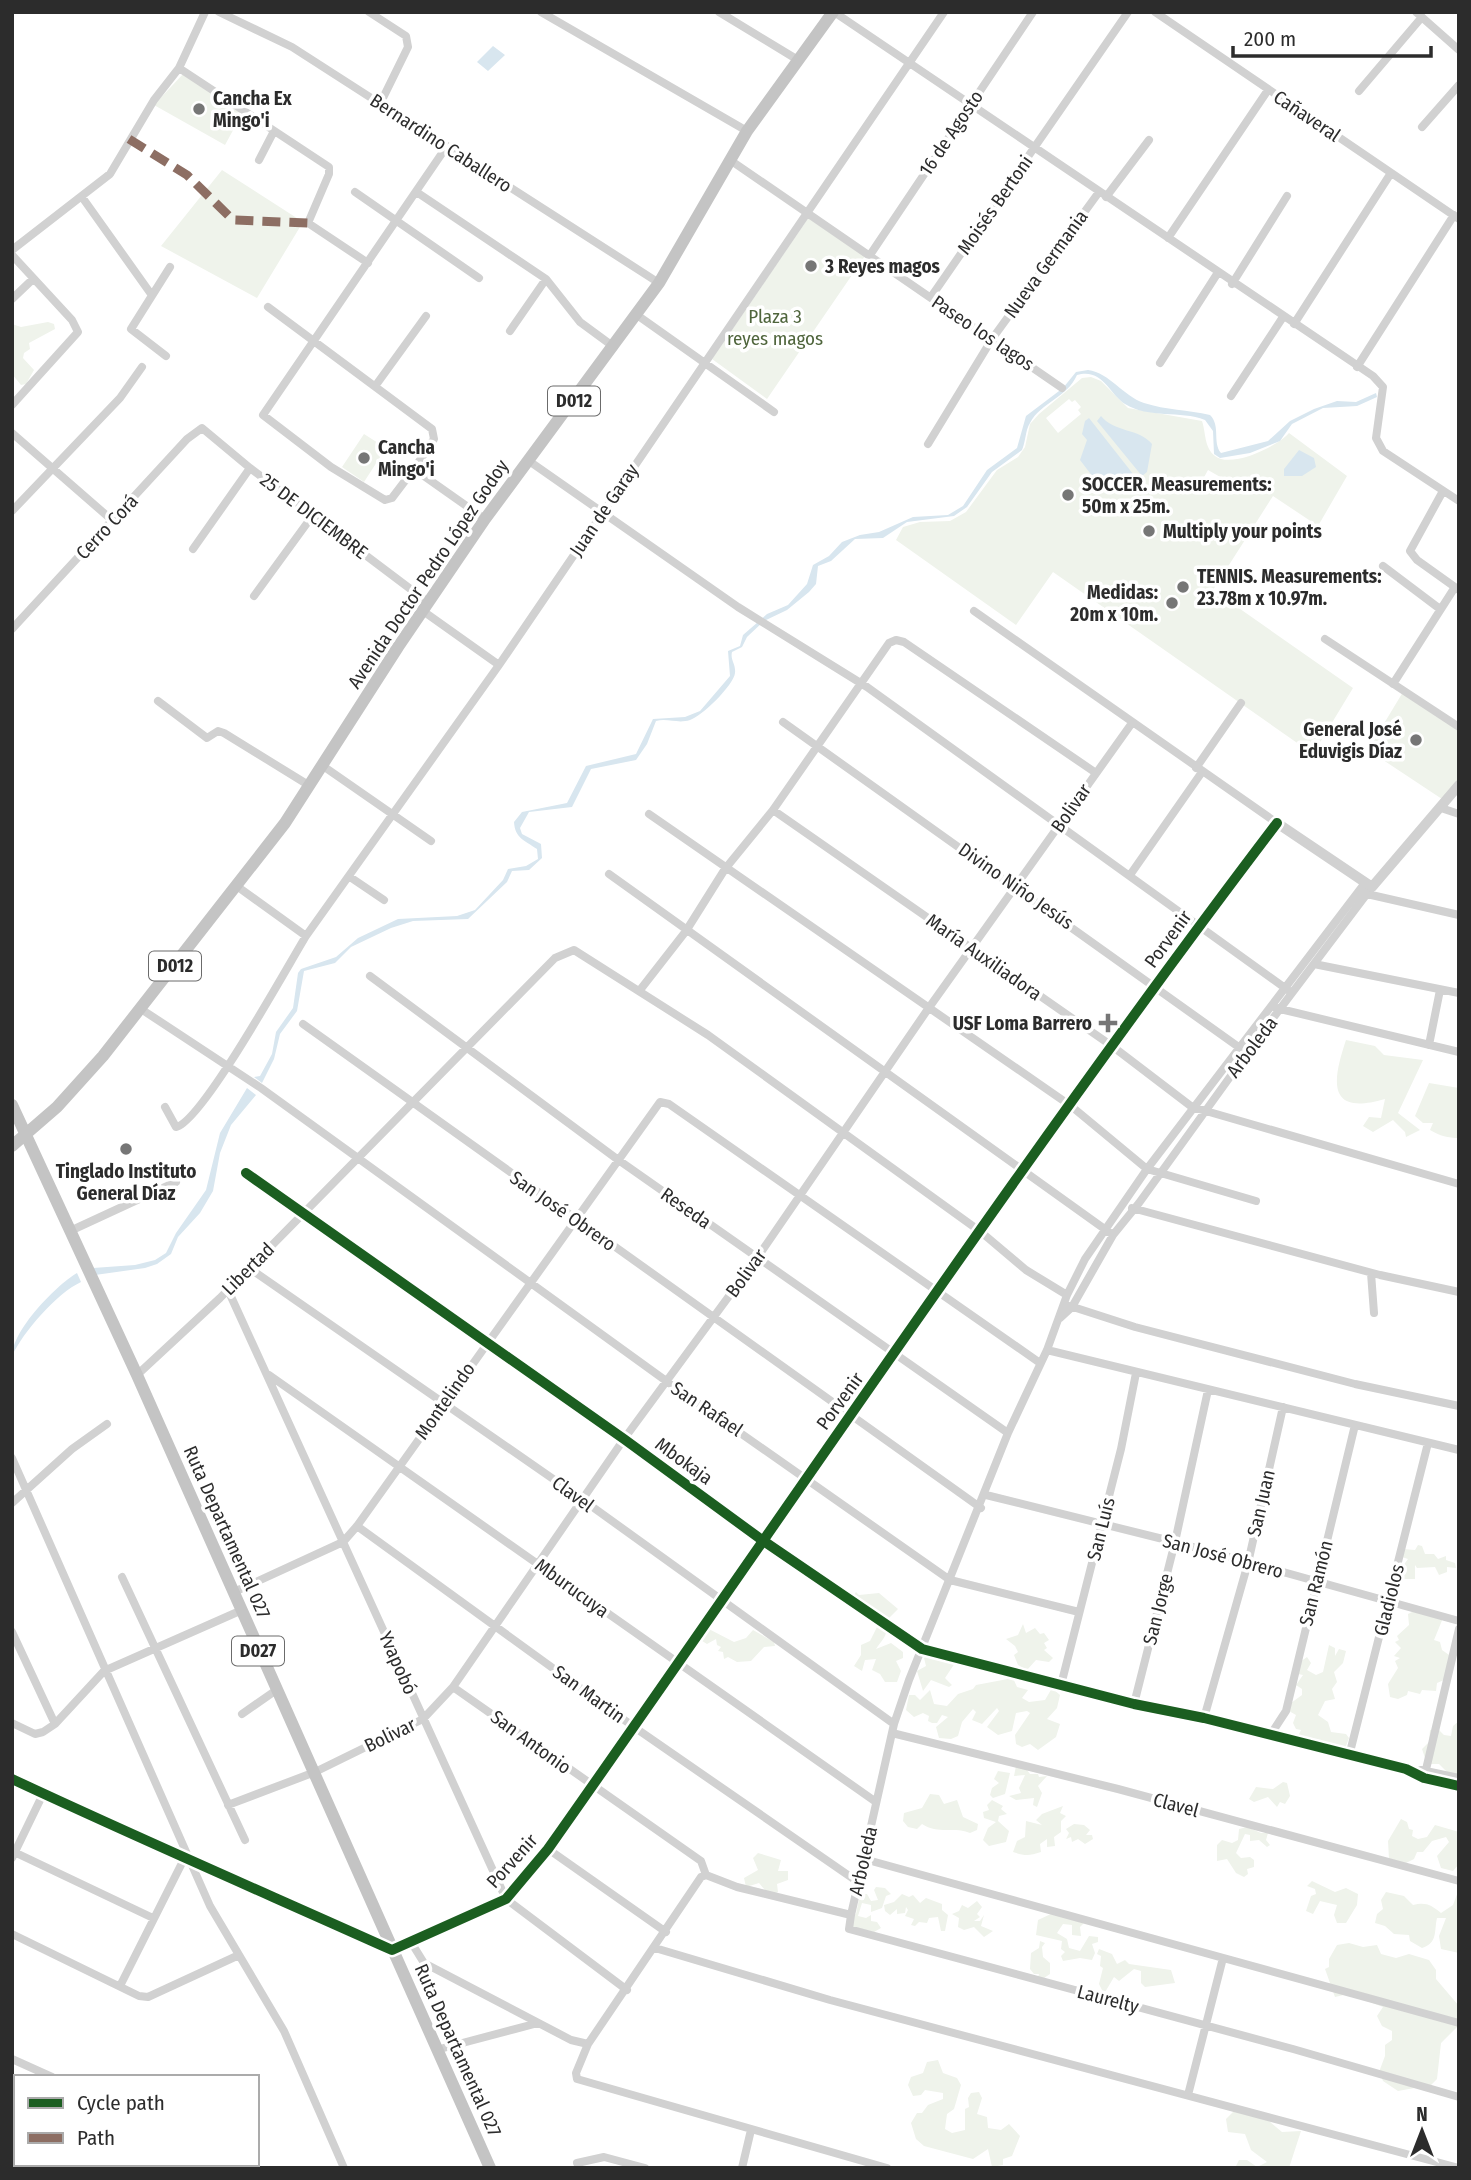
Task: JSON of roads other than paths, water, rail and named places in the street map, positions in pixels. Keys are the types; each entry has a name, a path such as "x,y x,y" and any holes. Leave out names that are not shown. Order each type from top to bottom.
{"main road":[{"name":"Avenida Doctor Pedro López Godoy","path":"26,1135 57,1107 141,1009 238,887 310,786 485,519 659,283 747,131 833,12"},
{"name":"Ruta Departamental 027","path":"12,1105 137,1376 242,1610 275,1691 315,1772 490,2168"},
{"name":"D012","path":"12,1146 26,1135"}],"street":[{"path":"12,405 78,332 72,320 12,253 110,174 154,100 179,68 205,12"},
{"name":"Bernardino Caballero","path":"219,12 292,47 659,283"},
{"path":"369,12 405,36 408,47 380,104"},
{"path":"541,12 747,131"},
{"path":"719,12 798,60"},
{"path":"833,12 910,61 1217,274 1373,376 1383,392 1376,438 1383,451 1459,501"},
{"name":"Juan de Garay","path":"165,1107 174,1125 180,1127 206,1099 306,936 499,665 944,12"},
{"name":"16 de Agosto","path":"870,255 1032,12"},
{"name":"Moisés Bertoni","path":"931,297 1128,12"},
{"name":"Cañaveral","path":"1155,12 1456,217"},
{"path":"1359,91 1419,15 1459,50"},
{"path":"179,68 329,167 329,174 308,223 368,263"},
{"path":"1422,127 1459,85"},
{"path":"1168,238 1268,90"},
{"path":"259,160 274,131"},
{"name":"Nueva Germania","path":"928,444 992,339 1102,195 1149,140"},
{"path":"268,307 312,340 376,385 435,434 415,469 392,498 386,500 350,480 264,418 263,413 312,340 418,193 447,146"},
{"name":"Paseo los lagos","path":"730,160 1062,388"},
{"path":"1294,324 1391,173"},
{"path":"355,192 479,278"},
{"path":"418,193 546,279 580,322 614,347"},
{"path":"1232,284 1287,196"},
{"path":"82,197 151,294"},
{"path":"1356,367 1456,217"},
{"path":"166,356 131,329 170,267"},
{"path":"1160,363 1217,274"},
{"path":"12,299 33,279"},
{"path":"510,331 546,279"},
{"path":"637,315 774,412"},
{"path":"376,385 426,316"},
{"path":"1231,396 1283,317"},
{"path":"12,511 120,398 142,367"},
{"name":"25 DE DICIEMBRE","path":"202,428 499,665"},
{"name":"Cerro Corá","path":"14,623 113,521 187,439 202,428"},
{"path":"12,433 113,521"},
{"path":"529,461 752,616 861,684 1292,993"},
{"path":"193,550 250,468"},
{"path":"415,469 485,519"},
{"path":"1393,684 1440,608 1457,589 1417,560 1410,551 1443,491"},
{"path":"254,596 313,515"},
{"path":"1383,566 1440,608"},
{"path":"974,611 1368,888 1459,915"},
{"path":"1325,639 1459,727"},
{"path":"1096,773 904,642 896,640 890,643 773,810 726,869 686,931 640,990 845,1132 981,1232 1068,1301 1102,1319 1355,1384 1459,1406"},
{"path":"158,701 206,738 218,732 224,733 310,786"},
{"path":"1130,875 1241,704"},
{"name":"Divino Niño Jesús","path":"783,722 817,749 1017,886 1247,1052"},
{"name":"Bolivar","path":"228,1805 315,1772 423,1719 453,1687 624,1439 669,1382 757,1258 928,1009 1132,723"},
{"path":"323,766 431,841"},
{"name":"Arboleda","path":"706,1875 737,1887 851,1915 894,1724 981,1508 1008,1433 1104,1229 1192,1107 1284,988 1459,785"},
{"path":"1441,808 1459,814"},
{"name":"María Auxiliadora","path":"773,810 1112,1046 1192,1107 1459,1184"},
{"path":"649,814 928,1009 1071,1105 1147,1169 1256,1201"},
{"name":"Porvenir","path":"392,1950 506,1899 548,1849 678,1665 762,1540 1112,1046 1198,926 1277,823"},
{"path":"609,874 1113,1234"},
{"path":"350,877 384,900"},
{"path":"238,887 306,936"},
{"name":"Arboleda","path":"1068,1301 1113,1234 1368,888"},
{"name":"Libertad","path":"137,1376 228,1290 466,1047 565,951 582,953 640,990"},
{"path":"1314,964 1459,993"},
{"name":"Reseda","path":"370,976 617,1159 1008,1433"},
{"path":"1429,1045 1440,990"},
{"path":"1270,1006 1459,1052"},
{"name":"San Rafael","path":"141,1009 261,1088 669,1382 950,1580 1079,1612"},
{"name":"San José Obrero","path":"303,1024 849,1417 981,1508"},
{"name":"Montelindo","path":"234,1592 343,1542 357,1526 660,1102 669,1104 799,1196"},
{"name":"Mbokaja","path":"247,1173 624,1439 762,1540 922,1649 1134,1704 1205,1718 1269,1737 1425,1774"},
{"path":"70,1231 176,1182"},
{"path":"799,1196 939,1292 1028,1358 1040,1363"},
{"path":"1123,1206 1371,1273 1459,1292"},
{"name":"Clavel","path":"249,1268 894,1724"},
{"path":"1371,1273 1374,1313"},
{"name":"Yvapobó","path":"228,1290 506,1899 627,1990"},
{"path":"1047,1350 1459,1450"},
{"name":"San Luís","path":"1062,1685 1136,1373"},
{"name":"Mburucuya","path":"268,1374 876,1802"},
{"name":"San Jorge","path":"1134,1704 1175,1542 1208,1390"},
{"name":"San Juan","path":"1205,1718 1248,1563 1283,1408"},
{"path":"12,1503 24,1490 107,1424"},
{"name":"San Ramón","path":"1269,1737 1286,1711 1355,1425"},
{"name":"Gladiolos","path":"1349,1756 1428,1443"},
{"path":"12,1458 187,1861 210,1906 284,2031 344,2168"},
{"name":"San José Obrero","path":"986,1495 1175,1542 1459,1621"},
{"name":"San Martin","path":"357,1526 634,1727 858,1882"},
{"path":"122,1577 245,1840"},
{"path":"12,1723 34,1734 55,1724 104,1671 157,1650 242,1610"},
{"path":"1425,1774 1459,1629"},
{"path":"12,1632 55,1724"},
{"name":"San Antonio","path":"453,1687 701,1861 706,1875"},
{"path":"242,1714 275,1691"},
{"name":"Clavel","path":"892,1733 1118,1789 1459,1881"},
{"path":"1425,1774 1459,1778"},
{"path":"1425,1774 1459,1786"},
{"path":"12,1779 187,1861 392,1950"},
{"path":"43,1794 13,1853 153,1918"},
{"path":"548,1849 666,1932"},
{"path":"864,1858 1459,2023"},
{"path":"120,1986 153,1918 187,1861"},
{"path":"706,1875 696,1882 666,1932 588,2044 576,2073 577,2079 887,2168"},
{"name":"Laurelty","path":"851,1915 849,1929 1459,2097"},
{"path":"12,1934 148,1997 239,1955"},
{"path":"411,1942 424,1964 571,2040 588,2044"},
{"path":"654,1948 830,2000 1459,2168"},
{"path":"1188,2095 1223,1958"},
{"path":"436,2049 538,2023"},
{"path":"12,2059 48,2075"},
{"path":"742,2168 751,2130"},
{"path":"577,2163 604,2157 645,2168"}],"place":[{"name":"Cancha Ex Mingo'i","path":"199,109"},
{"name":"3 Reyes magos","path":"811,266"},
{"name":"Cancha Mingo'i","path":"364,458"},
{"name":"SOCCER. Measurements: 50m x 25m.","path":"1068,495"},
{"name":"Multiply your points","path":"1149,531"},
{"name":"TENNIS. Measurements: 23.78m x 10.97m.","path":"1183,587"},
{"name":"Medidas: 20m x 10m.","path":"1172,603"},
{"name":"General José Eduvigis Díaz","path":"1416,740"},
{"name":"USF Loma Barrero","path":"1108,1023"},
{"name":"Tinglado Instituto General Díaz","path":"126,1149"}],"park label":[{"name":"Plaza 3 reyes magos","path":"775,327"}]}
